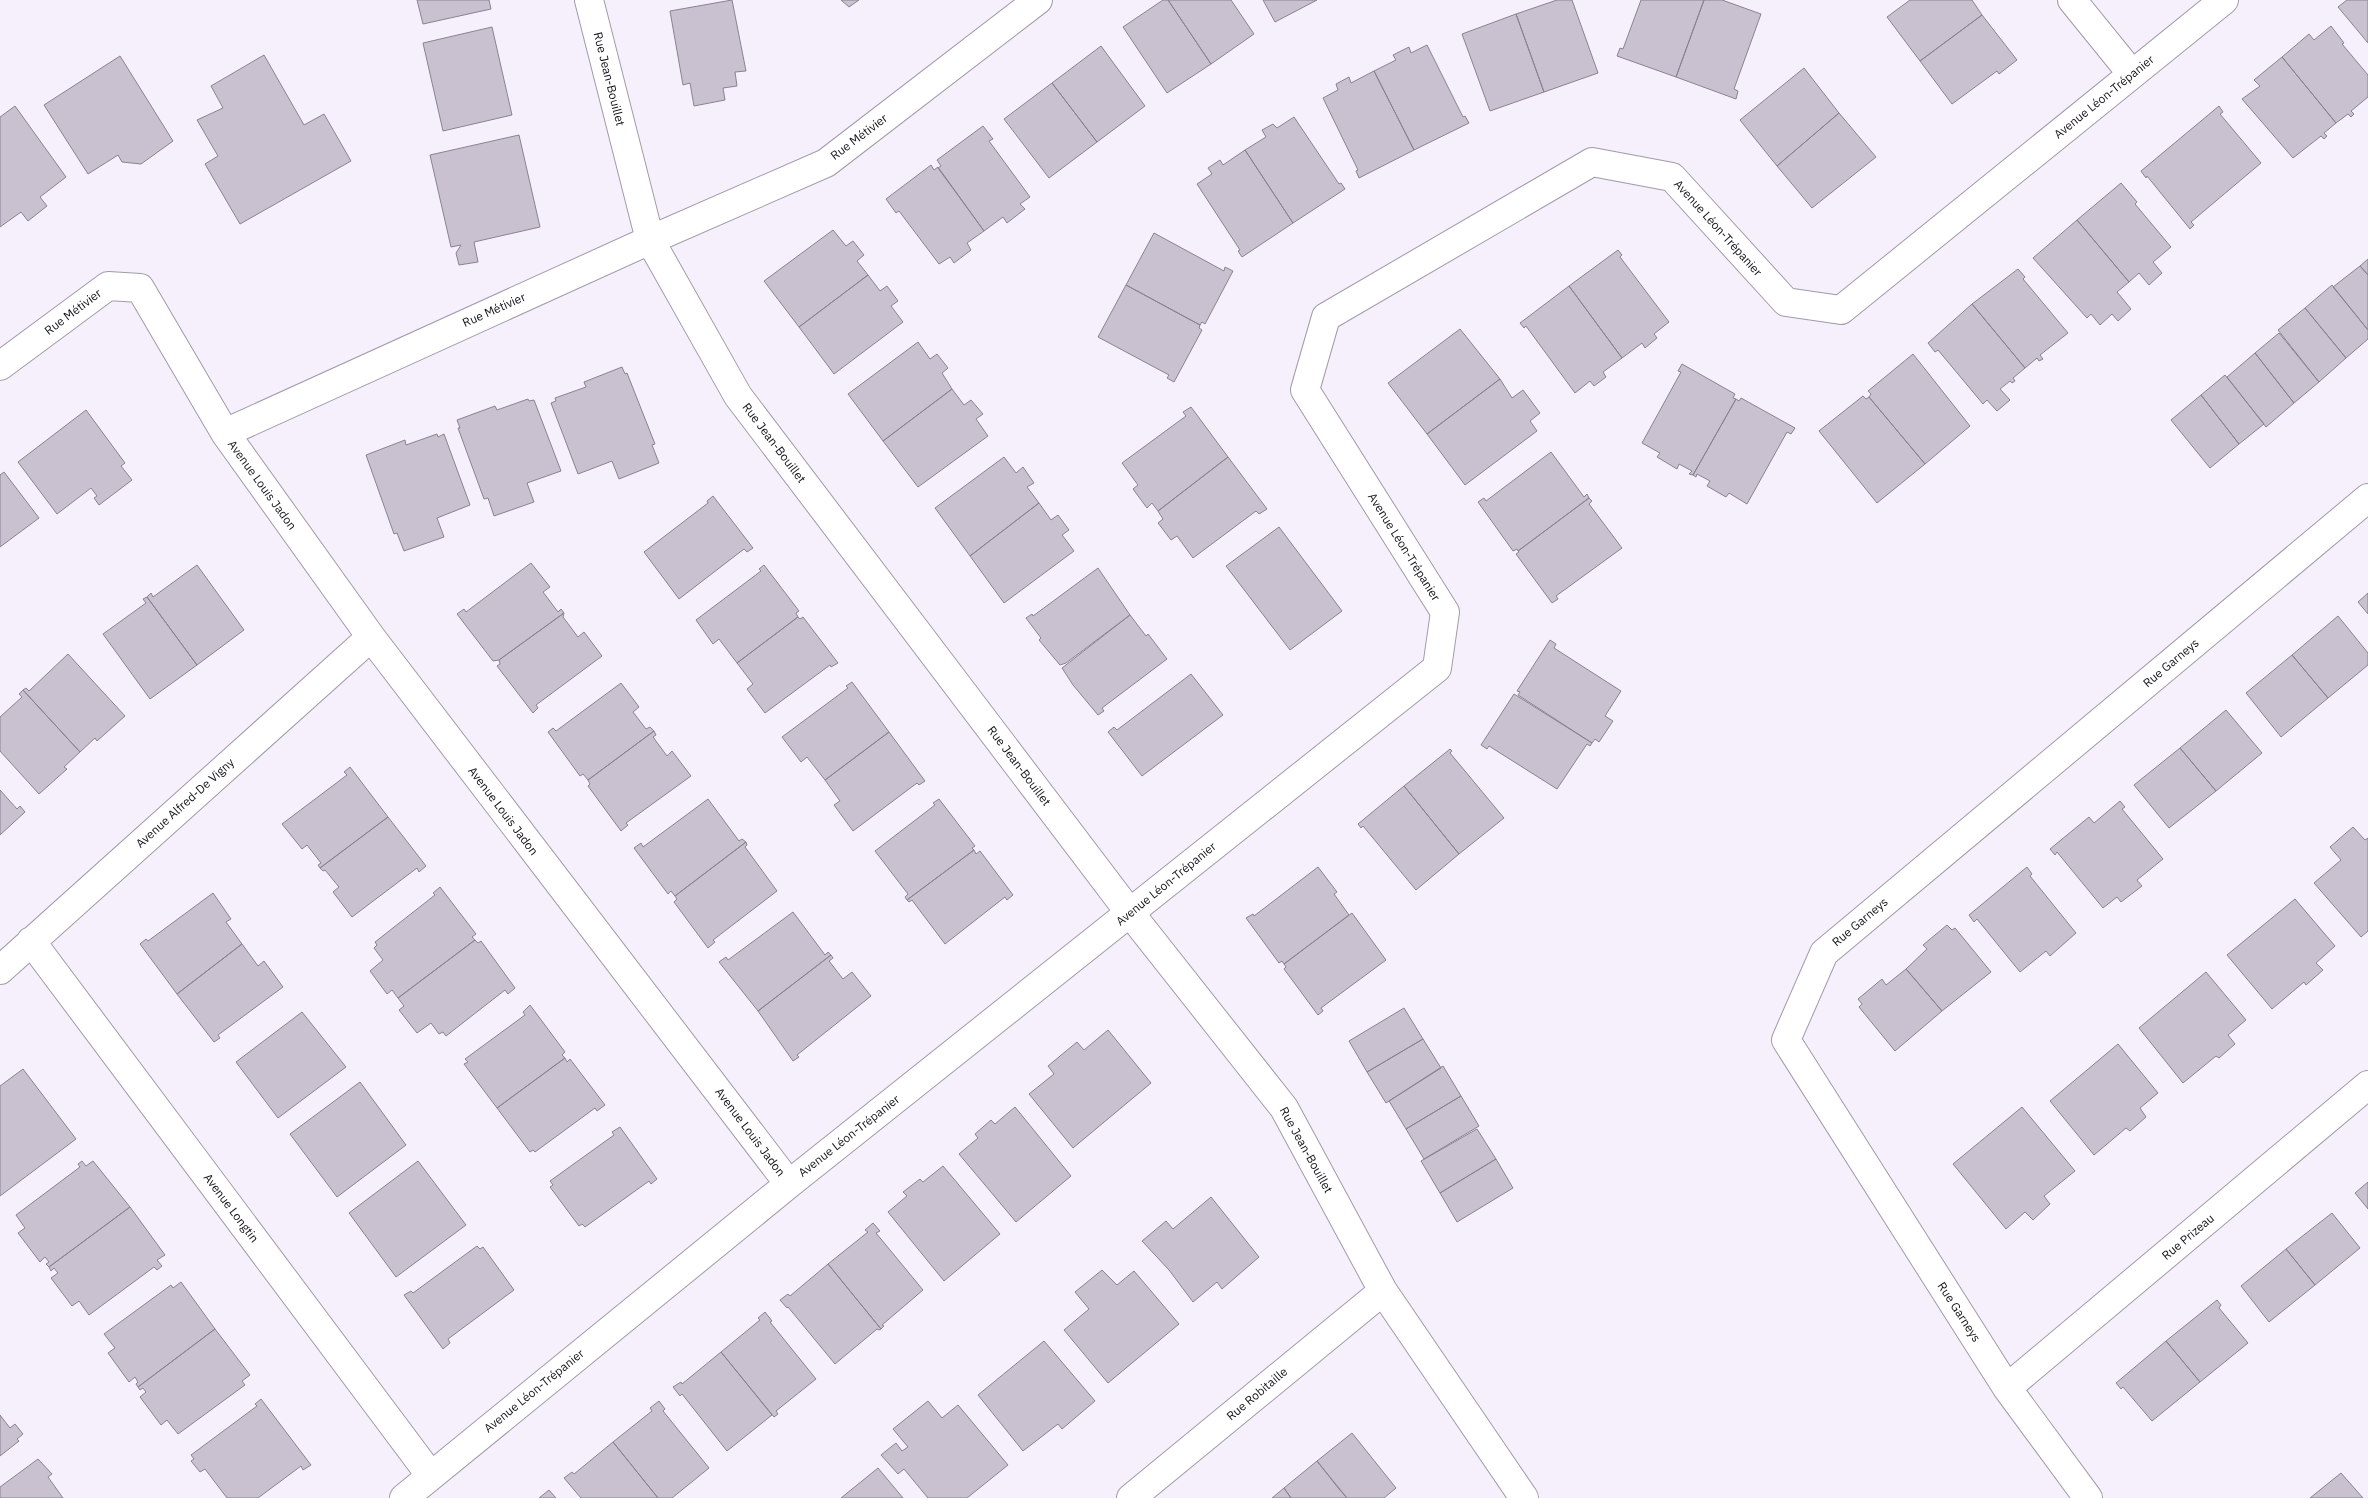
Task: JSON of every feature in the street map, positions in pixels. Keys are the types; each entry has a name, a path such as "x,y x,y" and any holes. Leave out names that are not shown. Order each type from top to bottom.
{"street":[{"name":"Rue Jean-Bouillet","path":"589,0 650,240 738,396 1130,913 1284,1108 1383,1291 1524,1498"},
{"name":"Rue Métivier","path":"0,366 108,286 140,288 225,433 826,162 1038,0"},
{"path":"2072,0 2132,74"},
{"name":"Avenue Léon-Trépanier","path":"404,1498 789,1184 1437,668 1444,612 1305,390 1326,317 1592,162 1672,177 1786,302 1842,310 2224,0"},
{"name":"Avenue Louis Jadon","path":"225,433 371,638 789,1184"},
{"name":"Rue Garneys","path":"2088,1498 2007,1388 1786,1040 1824,953 2368,498"},
{"name":"Avenue Alfred-De Vigny","path":"0,970 371,638"},
{"name":"Avenue Longtin","path":"31,941 431,1476"},
{"name":"Rue Prizeau","path":"2007,1388 2368,1085"},
{"name":"Rue Robitaille","path":"1131,1498 1383,1291"}],"building":[{"path":"417,0 489,0 491,9 423,24"},
{"path":"732,0 746,71 735,72 737,86 723,88 725,100 694,106 690,83 683,85 670,11"},
{"path":"841,0 859,0 849,7"},
{"path":"1163,0 1168,0 1211,64 1167,93 1123,27"},
{"path":"1168,0 1231,0 1254,34 1211,64"},
{"path":"1263,0 1317,0 1275,22"},
{"path":"1557,0 1572,0 1598,73 1544,92 1516,14"},
{"path":"1641,0 1704,0 1676,77 1617,56 1620,48 1623,49"},
{"path":"1704,0 1722,0 1761,14 1734,89 1738,91 1736,99 1676,77"},
{"path":"1910,0 1972,0 1982,15 1920,61 1887,17"},
{"path":"2347,0 2368,0 2368,43 2338,7"},
{"path":"1516,14 1544,92 1490,111 1462,34"},
{"path":"1982,15 2017,60 1999,74 1997,71 1952,104 1920,61"},
{"path":"2331,26 2344,43 2342,44 2368,75 2368,97 2351,111 2354,114 2351,117 2348,114 2336,123 2282,57 2309,34 2314,40"},
{"path":"492,27 512,115 443,131 423,43"},
{"path":"1427,45 1463,117 1465,116 1469,123 1414,150 1374,71 1396,60 1393,55 1409,47 1411,53"},
{"path":"1101,46 1145,106 1097,142 1052,83"},
{"path":"264,55 304,125 324,114 351,161 240,224 205,164 218,156 197,120 223,108 211,86"},
{"path":"120,56 173,141 141,164 122,162 118,155 88,174 44,105"},
{"path":"2282,57 2336,123 2324,133 2327,136 2324,139 2321,136 2293,158 2242,99 2260,86 2254,80"},
{"path":"1804,68 1839,113 1777,166 1740,120"},
{"path":"1374,71 1414,150 1359,178 1356,171 1358,170 1323,98 1338,90 1336,84 1349,77 1351,83"},
{"path":"1052,83 1097,142 1049,178 1004,119"},
{"path":"15,106 66,177 40,197 47,206 28,221 21,212 0,227 0,117"},
{"path":"2219,106 2223,112 2220,114 2261,163 2191,222 2194,225 2190,229 2141,171"},
{"path":"1839,113 1876,157 1812,208 1777,166"},
{"path":"1294,117 1339,184 1341,183 1345,189 1293,223 1245,150 1266,137 1262,130 1273,124 1277,128"},
{"path":"983,126 993,139 989,141 1030,197 1020,204 1025,209 1007,223 1003,217 984,231 938,168 941,166 937,160"},
{"path":"519,135 540,227 474,242 478,262 459,265 456,253 461,245 451,247 430,155"},
{"path":"1245,150 1293,223 1242,257 1238,251 1240,250 1197,184 1212,174 1208,168 1220,160 1223,165"},
{"path":"931,165 934,170 938,167 984,231 967,243 971,250 954,263 950,257 939,264 899,211 896,213 886,199"},
{"path":"2121,183 2137,202 2135,204 2171,247 2153,262 2162,273 2149,285 2139,273 2129,282 2077,220"},
{"path":"2077,220 2129,282 2117,292 2131,309 2118,321 2112,314 2100,325 2091,314 2087,318 2033,258"},
{"path":"833,230 846,246 853,241 864,255 857,261 868,275 799,327 764,281"},
{"path":"1154,233 1224,271 1225,267 1233,271 1205,324 1202,322 1200,325 1126,285"},
{"path":"1618,250 1622,255 1620,257 1669,322 1654,334 1657,338 1645,348 1642,343 1622,358 1569,286"},
{"path":"2368,259 2368,275 2360,266"},
{"path":"2360,266 2368,275 2368,330 2333,287"},
{"path":"2018,269 2025,277 2023,279 2068,333 2040,355 2043,359 2039,361 2037,358 2025,368 1972,304"},
{"path":"868,275 880,291 887,286 898,301 891,306 903,322 834,374 799,327"},
{"path":"1126,285 1200,325 1199,328 1202,330 1174,382 1167,378 1169,375 1098,337"},
{"path":"2332,285 2368,330 2368,339 2346,358 2305,308"},
{"path":"1569,286 1622,358 1603,372 1606,377 1594,386 1590,381 1575,393 1526,326 1524,328 1520,323"},
{"path":"1972,304 2025,368 2013,378 2015,381 2012,383 2010,381 2000,389 2010,400 1997,411 1987,400 1983,404 1938,350 1935,352 1928,343"},
{"path":"2305,308 2346,358 2319,382 2278,330"},
{"path":"1460,329 1500,379 1427,434 1388,383"},
{"path":"2279,333 2319,382 2294,403 2255,353"},
{"path":"918,342 930,359 937,354 948,368 942,373 952,389 883,441 848,394"},
{"path":"2255,353 2294,403 2266,427 2227,377"},
{"path":"1913,354 1970,426 1925,464 1869,397 1871,394 1868,391"},
{"path":"1682,364 1735,394 1733,398 1736,399 1693,475 1689,474 1692,471 1679,464 1677,469 1657,457 1660,453 1642,443 1681,372 1678,371"},
{"path":"622,367 625,374 627,373 655,444 652,445 659,463 619,479 612,461 578,474 551,403 556,401 555,398 586,387 584,382"},
{"path":"2225,375 2264,424 2239,444 2201,395"},
{"path":"1500,379 1512,398 1523,390 1540,413 1530,421 1537,431 1465,485 1427,434"},
{"path":"952,389 964,405 971,400 983,414 976,419 988,436 918,487 883,441"},
{"path":"2201,395 2239,444 2210,468 2171,420"},
{"path":"1863,396 1866,399 1869,397 1925,464 1877,503 1819,431"},
{"path":"1741,398 1795,428 1791,434 1787,432 1747,504 1729,493 1726,497 1707,486 1710,481 1697,474 1696,477 1693,475 1736,399 1739,401"},
{"path":"528,399 529,401 534,400 561,471 527,483 534,502 494,516 488,498 484,499 458,428 460,428 457,420 495,406 497,410"},
{"path":"1191,407 1228,457 1158,511 1152,503 1147,508 1133,489 1138,485 1122,463 1186,416 1183,412"},
{"path":"86,410 125,463 121,466 132,480 99,505 94,498 97,496 91,488 57,514 18,462"},
{"path":"437,434 438,437 444,434 470,505 437,518 444,537 404,551 397,533 394,534 366,455 405,440 406,445"},
{"path":"1551,452 1584,497 1587,494 1589,498 1518,551 1517,549 1513,551 1478,502 1484,498 1486,501"},
{"path":"1004,457 1016,473 1023,467 1034,483 1027,487 1039,503 970,556 935,508"},
{"path":"1228,457 1267,509 1259,514 1256,511 1193,558 1177,536 1171,540 1158,523 1163,519 1158,511"},
{"path":"4,472 39,518 0,547 0,475"},
{"path":"713,496 753,548 747,552 744,549 679,599 644,552 708,503 707,501"},
{"path":"1589,498 1592,501 1589,504 1622,548 1556,596 1558,599 1552,603 1516,554"},
{"path":"1039,503 1051,520 1058,515 1069,530 1062,535 1074,551 1004,603 970,556"},
{"path":"1279,527 1342,611 1290,650 1226,566"},
{"path":"531,563 550,587 543,592 558,612 561,609 564,613 499,660 493,661 457,614 464,609 466,612"},
{"path":"197,565 244,630 197,665 147,597 151,593 153,597"},
{"path":"764,565 799,611 796,613 798,617 737,663 719,639 713,644 696,620 761,571 759,569"},
{"path":"1098,568 1130,615 1066,663 1060,665 1039,640 1041,638 1026,618 1032,614 1033,616"},
{"path":"2368,593 2368,614 2358,602"},
{"path":"147,597 197,665 150,699 103,634 146,603 143,599"},
{"path":"564,613 563,617 578,637 584,632 602,656 536,705 538,708 533,713 497,666 500,664 499,660"},
{"path":"1130,615 1146,636 1148,634 1167,659 1102,708 1104,711 1098,715 1073,685 1062,668"},
{"path":"2338,616 2368,653 2368,665 2328,698 2292,655"},
{"path":"798,617 800,619 803,617 838,663 831,667 830,665 765,713 747,689 753,684 737,663"},
{"path":"1550,640 1556,644 1554,648 1621,691 1605,716 1613,721 1599,742 1595,739 1592,743 1518,695 1520,692 1517,691"},
{"path":"68,654 125,716 97,741 95,738 80,752 23,690 26,688 29,691"},
{"path":"2292,655 2328,698 2281,737 2246,693"},
{"path":"1191,674 1223,715 1142,776 1108,732 1114,727 1117,730"},
{"path":"852,682 889,732 825,780 807,757 801,762 782,737 848,688 846,686"},
{"path":"621,683 639,707 633,712 646,729 650,727 654,731 588,780 583,774 580,776 548,732 553,728 556,731"},
{"path":"23,690 80,752 64,767 67,769 39,794 0,751 0,717 22,697 19,694"},
{"path":"1514,694 1592,743 1590,746 1587,744 1557,789 1489,746 1487,749 1481,745"},
{"path":"2226,710 2262,753 2216,791 2180,748"},
{"path":"654,731 656,735 653,737 667,756 672,751 691,776 626,823 628,825 621,831 588,786 590,784 588,780"},
{"path":"889,732 925,781 919,785 917,783 853,831 834,805 840,801 825,780"},
{"path":"2180,748 2216,791 2169,828 2134,785"},
{"path":"1450,749 1452,751 1450,753 1504,818 1459,854 1404,786"},
{"path":"350,767 388,817 320,868 318,865 321,863 307,845 302,849 282,824 347,775 344,772"},
{"path":"1404,786 1459,854 1416,890 1363,826 1361,828 1358,824"},
{"path":"0,790 17,809 20,806 25,812 0,835"},
{"path":"708,799 739,841 742,839 746,842 675,896 671,891 668,894 634,848 641,843 643,847"},
{"path":"939,799 975,846 972,848 974,850 907,900 905,897 908,894 875,851 935,805 933,803"},
{"path":"2120,801 2125,807 2122,809 2163,859 2137,880 2142,886 2121,902 2117,897 2103,908 2057,852 2055,855 2050,849 2089,817 2094,823"},
{"path":"388,817 426,866 419,872 417,868 352,917 333,892 339,887 325,870 323,871 320,868"},
{"path":"2353,827 2365,840 2368,838 2368,931 2361,937 2314,883 2341,860 2330,847"},
{"path":"746,842 747,845 745,847 777,891 713,940 715,942 708,948 674,902 677,899 675,896"},
{"path":"974,850 976,854 980,851 1013,895 1007,900 1005,897 945,944 912,900 909,902 907,900"},
{"path":"1318,867 1337,892 1334,894 1349,915 1284,964 1282,961 1279,963 1246,918 1253,914 1254,916"},
{"path":"2027,867 2032,874 2030,876 2076,933 2050,956 2046,951 2020,972 1977,919 1974,922 1969,915"},
{"path":"440,887 476,934 472,937 475,940 398,998 392,990 387,994 370,971 383,960 374,948 377,945 375,942 435,895 433,893"},
{"path":"213,893 231,919 226,922 242,944 177,994 140,944 146,939 148,941"},
{"path":"2295,899 2335,946 2316,963 2323,970 2306,985 2304,982 2272,1009 2227,955"},
{"path":"793,912 825,955 828,952 831,955 758,1011 719,962 726,957 728,960"},
{"path":"1352,913 1386,960 1321,1008 1323,1011 1318,1015 1284,969 1286,967 1284,964"},
{"path":"1947,925 1952,930 1955,928 1991,972 1942,1011 1906,969 1927,949 1923,945"},
{"path":"475,940 478,943 481,941 515,988 508,994 505,990 446,1036 443,1032 439,1034 431,1023 417,1033 399,1010 404,1006 398,998"},
{"path":"242,944 258,966 264,961 283,987 218,1035 220,1038 214,1042 177,994"},
{"path":"831,955 833,958 829,961 843,979 852,972 871,996 797,1055 799,1057 793,1061 758,1011"},
{"path":"1906,969 1942,1011 1895,1051 1859,1007 1862,1004 1858,999 1882,979 1886,985"},
{"path":"2206,972 2246,1020 2228,1035 2235,1044 2219,1058 2216,1056 2183,1083 2139,1028"},
{"path":"530,1005 565,1052 562,1055 565,1058 497,1108 464,1064 468,1062 465,1059 525,1015 523,1012"},
{"path":"1404,1008 1423,1039 1367,1072 1349,1041"},
{"path":"302,1012 346,1067 278,1118 236,1062"},
{"path":"1108,1030 1151,1083 1073,1148 1029,1094 1054,1074 1048,1066 1077,1042 1084,1050"},
{"path":"1423,1039 1441,1068 1386,1103 1367,1072"},
{"path":"2118,1044 2158,1093 2140,1108 2146,1117 2130,1131 2126,1128 2094,1155 2050,1101"},
{"path":"565,1058 567,1062 570,1059 605,1105 597,1111 595,1108 535,1152 533,1150 530,1152 497,1108"},
{"path":"1443,1066 1461,1096 1406,1129 1389,1101"},
{"path":"23,1069 76,1139 0,1196 0,1086"},
{"path":"360,1082 406,1145 337,1197 290,1134"},
{"path":"1461,1096 1479,1126 1424,1159 1406,1129"},
{"path":"1015,1107 1071,1176 1016,1222 959,1154 978,1138 975,1134 991,1120 995,1124"},
{"path":"2022,1107 2075,1171 2044,1196 2050,1204 2033,1220 2025,1212 2006,1229 1953,1164"},
{"path":"620,1127 657,1179 651,1184 649,1181 585,1227 582,1224 579,1226 550,1187 553,1185 550,1181 614,1135 612,1132"},
{"path":"1477,1129 1496,1159 1440,1193 1421,1161"},
{"path":"1496,1159 1513,1188 1457,1222 1440,1193"},
{"path":"82,1161 86,1166 93,1161 130,1207 49,1267 46,1264 49,1262 45,1257 40,1262 18,1233 25,1228 16,1215 80,1167 78,1164"},
{"path":"418,1161 466,1225 396,1277 349,1213"},
{"path":"943,1166 1000,1234 944,1281 888,1212 907,1196 903,1192 920,1179 923,1182"},
{"path":"2368,1182 2368,1209 2355,1193"},
{"path":"1211,1197 1259,1257 1222,1289 1217,1282 1193,1302 1169,1270 1142,1241 1166,1221 1173,1229"},
{"path":"130,1207 165,1255 157,1260 162,1266 157,1270 154,1267 89,1315 79,1301 72,1306 51,1278 58,1273 54,1268 51,1271 49,1267"},
{"path":"2332,1213 2360,1248 2315,1285 2286,1249"},
{"path":"873,1223 880,1231 876,1233 923,1290 882,1325 884,1326 881,1329 828,1264 868,1232 865,1230"},
{"path":"477,1246 480,1249 483,1247 514,1290 448,1339 450,1343 443,1349 404,1295 411,1291 413,1293"},
{"path":"2286,1249 2315,1285 2269,1322 2241,1286"},
{"path":"828,1264 881,1329 877,1329 835,1364 788,1307 780,1300 788,1294 790,1296"},
{"path":"1102,1270 1117,1285 1134,1271 1179,1324 1108,1383 1064,1330 1089,1309 1075,1292"},
{"path":"181,1282 215,1329 138,1387 135,1377 129,1382 108,1353 115,1348 104,1334 171,1285 173,1288"},
{"path":"2217,1300 2221,1305 2219,1308 2248,1343 2200,1382 2166,1341"},
{"path":"765,1312 772,1321 770,1322 816,1379 776,1411 778,1414 774,1417 721,1352 760,1320 758,1318"},
{"path":"215,1329 250,1375 242,1381 245,1385 178,1434 167,1420 161,1425 140,1397 146,1392 143,1388 140,1390 138,1387"},
{"path":"1044,1341 1095,1401 1062,1429 1058,1424 1023,1451 978,1395"},
{"path":"2166,1341 2200,1382 2152,1421 2123,1387 2121,1389 2116,1383"},
{"path":"721,1352 772,1415 727,1451 682,1394 680,1396 673,1387 681,1382 682,1384"},
{"path":"261,1399 311,1465 303,1470 301,1466 258,1498 227,1498 205,1469 200,1472 191,1461 194,1459 191,1455 257,1406 255,1404"},
{"path":"659,1401 665,1409 663,1411 709,1468 672,1498 658,1498 613,1442 652,1411 650,1408"},
{"path":"928,1401 942,1418 958,1405 1008,1465 967,1498 928,1498 904,1469 898,1474 881,1455 896,1443 902,1451 908,1447 893,1429"},
{"path":"0,1415 10,1428 15,1424 23,1434 17,1439 19,1441 0,1456"},
{"path":"1352,1433 1396,1488 1384,1498 1347,1498 1317,1461"},
{"path":"613,1442 658,1498 581,1498 564,1478 572,1472 574,1474"},
{"path":"38,1459 52,1474 48,1477 63,1498 0,1498 0,1487"},
{"path":"1317,1461 1347,1498 1291,1498 1284,1488"},
{"path":"878,1468 903,1498 841,1498"},
{"path":"2341,1473 2363,1498 2310,1498"},
{"path":"1284,1488 1291,1498 1272,1498"},
{"path":"549,1490 556,1498 539,1498"}]}
